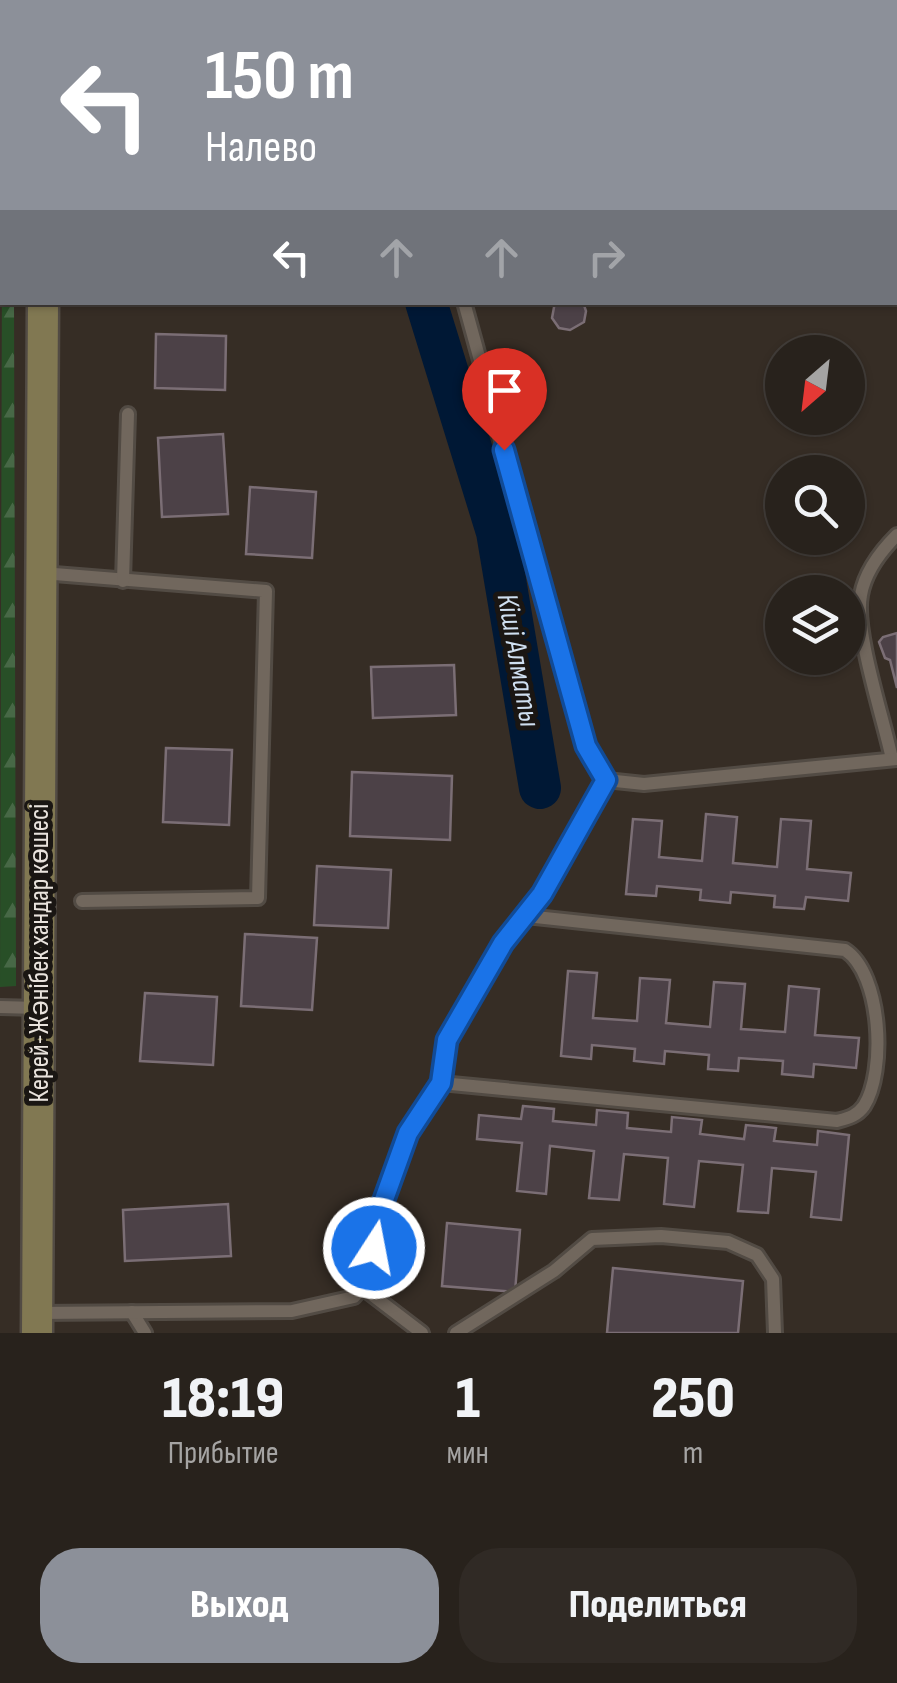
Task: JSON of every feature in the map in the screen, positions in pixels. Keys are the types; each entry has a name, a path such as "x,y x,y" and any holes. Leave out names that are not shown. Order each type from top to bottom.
{"main road":[{"name":"Керей-Жәнібек хандар көшесі","path":"37,1323 42,305"}],"lane":[{"path":"465,305 586,746 606,780"},
{"path":"123,581 128,414"},
{"path":"606,780 644,784 895,759 862,637 861,596 877,556 897,534"},
{"name":"Керей-Жәнібек хандар көшесі","path":"40,573 266,591 258,898 82,901"},
{"path":"37,1323 132,1312 292,1311 354,1297 371,1278 377,1219 408,1133 441,1083 447,1040 606,780"},
{"path":"441,1083 837,1121 855,1116 865,1104 872,1085 876,1015 870,982 846,950 526,916"},
{"path":"0,1007 38,1008"},
{"path":"456,1333 554,1270 592,1239 661,1236 728,1242 757,1255 773,1279 775,1333"},
{"path":"362,1288 422,1333"},
{"path":"132,1312 145,1333"}],"green space":[{"path":"2,305 14,305 16,986 0,987"}],"building":[{"path":"554,305 584,305 586,311 584,322 570,330 559,328 552,318"},
{"path":"156,334 226,336 225,390 155,388"},
{"path":"223,434 228,514 162,517 158,438"},
{"path":"250,487 316,492 312,558 246,554"},
{"path":"897,633 897,688 890,660 885,658 879,642"},
{"path":"454,665 456,715 373,718 371,667"},
{"path":"166,748 232,750 229,825 163,822"},
{"path":"352,772 452,776 450,840 350,836"},
{"path":"706,814 737,817 733,863 777,867 781,819 811,821 807,869 851,873 848,901 806,897 804,909 774,907 775,896 731,892 730,903 700,900 701,890 657,886 656,896 626,894 633,819 662,821 659,857 702,861"},
{"path":"317,866 391,870 388,928 314,925"},
{"path":"245,934 317,938 312,1010 241,1006"},
{"path":"568,971 597,973 593,1018 637,1021 640,978 670,980 666,1023 710,1027 714,982 745,984 741,1029 785,1032 789,986 819,989 815,1035 859,1038 856,1068 814,1064 813,1077 782,1074 783,1061 739,1058 738,1071 708,1069 709,1055 665,1051 664,1064 634,1061 635,1049 592,1045 591,1059 561,1056"},
{"path":"145,993 217,997 213,1065 140,1061"},
{"path":"523,1106 554,1109 553,1121 596,1125 597,1110 628,1113 627,1128 671,1132 672,1117 702,1120 700,1134 744,1139 746,1125 776,1128 774,1141 817,1145 818,1131 849,1135 841,1220 811,1217 816,1172 772,1168 768,1213 738,1211 743,1165 699,1161 694,1207 664,1204 668,1158 624,1154 619,1200 589,1198 594,1151 550,1146 546,1194 517,1191 522,1143 477,1139 479,1115 521,1119"},
{"path":"228,1204 231,1256 125,1261 123,1210"},
{"path":"447,1223 520,1230 515,1292 442,1286"},
{"path":"613,1268 743,1281 738,1333 607,1333"}],"waterway":[{"name":"Кіші Алматы","path":"427,305 497,532 540,788"}],"route":[{"path":"374,1248 377,1219 408,1133 441,1083 447,1040 503,943 542,894 606,780 586,746 504,450"}]}
